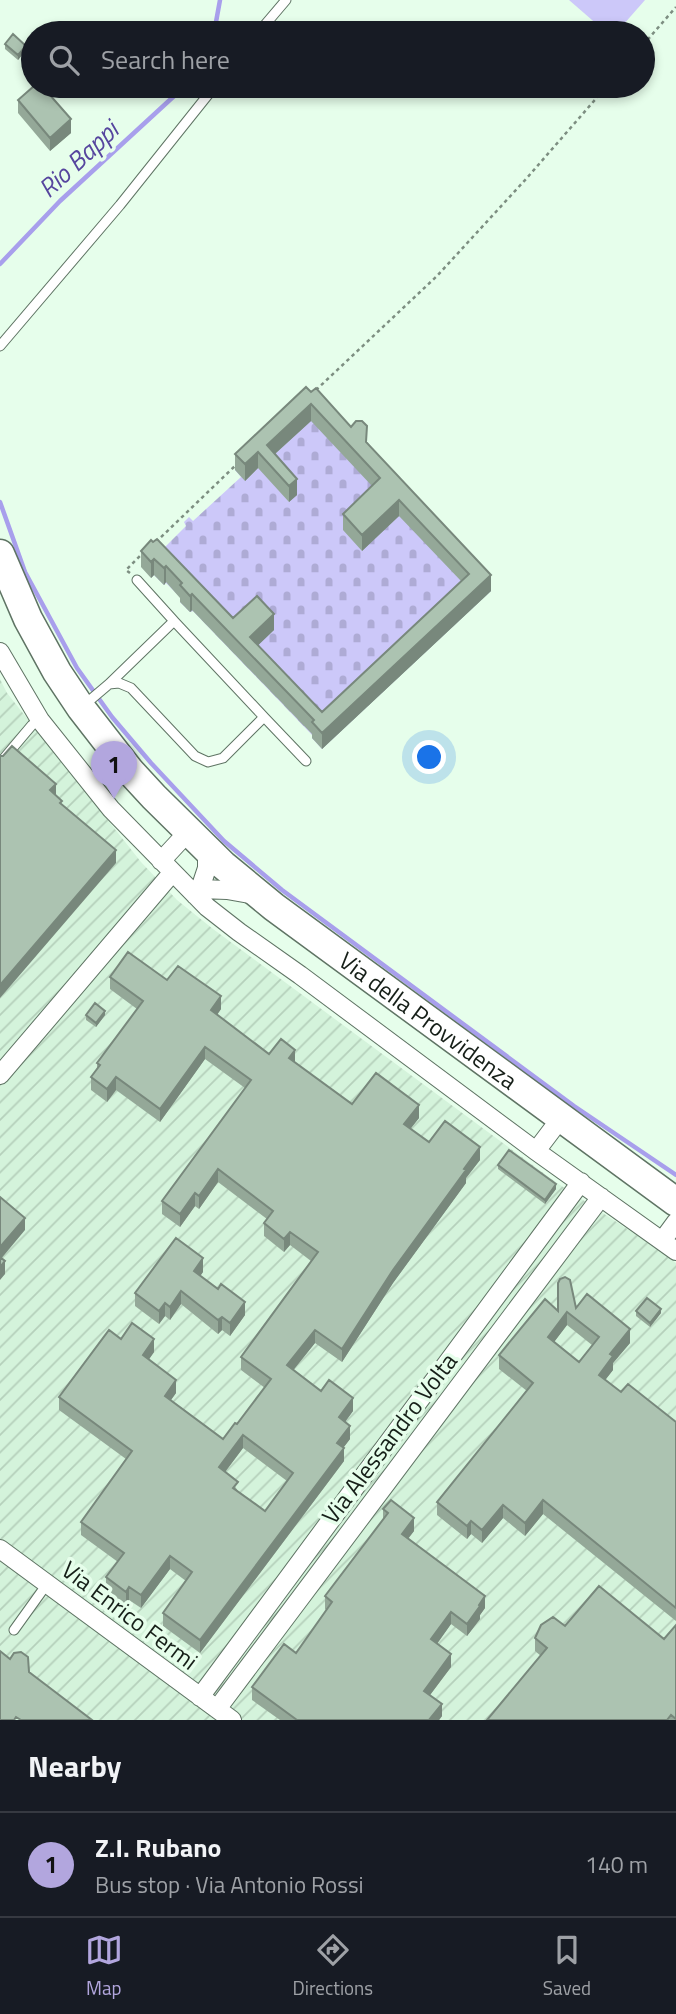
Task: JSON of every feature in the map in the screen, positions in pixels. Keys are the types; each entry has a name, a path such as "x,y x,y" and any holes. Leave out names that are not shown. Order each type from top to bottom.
{"main road":[{"name":"Via della Provvidenza","path":"0,554 28,620 57,672 87,702 130,771 198,841 262,897 674,1205"}],"street":[{"name":"Via della Provvidenza","path":"0,652 40,720 111,809 167,867 239,932 669,1246"},
{"path":"0,1075 167,867 198,841 207,868 197,892 227,890 262,897"},
{"path":"536,1151 561,1118"},
{"name":"Via Alessandro Volta","path":"200,1697 581,1182"},
{"name":"Via Alessandro Volta","path":"224,1715 264,1648 601,1196"},
{"path":"669,1246 674,1205"},
{"name":"Via Enrico Fermi","path":"0,1549 224,1715"}],"lane":[{"path":"268,21 286,0"},
{"path":"0,346 120,205 205,98"},
{"path":"137,580 306,761"},
{"path":"87,702 174,621"},
{"path":"106,686 119,683 131,688 195,756 208,762 223,758 264,717"},
{"path":"0,763 32,725 40,720"},
{"path":"394,1435 412,1449"},
{"path":"366,1472 384,1486"},
{"path":"14,1630 47,1584"},
{"path":"246,1634 264,1648"}],"path":[{"path":"655,31 676,7"},
{"path":"317,388 436,276 597,98"},
{"path":"156,541 237,465"},
{"path":"137,580 126,570 146,551"}],"shaded area":[{"path":"0,679 7,693 141,862 177,900 557,1183 676,1263 676,1720 0,1720"}],"green space":[{"path":"569,0 645,0 627,21 593,21"},
{"path":"306,403 405,500 491,591 322,749 313,736 193,611 190,612 180,602 182,599 166,583 164,585 154,575 151,578 161,551 186,526 184,522 189,517 193,521 241,477 235,470"}],"building":[{"path":"13,34 21,41 21,52 18,55 5,44"},
{"path":"21,97 53,98 71,119 50,138 18,100"},
{"path":"306,387 311,392 316,388 351,427 356,421 362,421 367,426 366,442 491,575 322,733 312,722 314,720 192,594 190,596 166,566 164,568 154,559 151,562 141,551 151,540 153,542 157,539 233,618 257,596 274,614 250,637 322,712 469,574 399,500 362,535 343,514 380,478 311,404 267,445 297,479 289,486 258,452 245,464 235,454"},
{"path":"12,746 56,784 50,790 62,801 60,803 116,850 0,985 0,756"},
{"path":"128,952 167,980 178,966 221,996 211,1010 269,1054 281,1039 295,1050 289,1058 352,1104 376,1073 419,1105 404,1124 429,1142 445,1121 480,1147 393,1270 342,1349 315,1330 287,1365 321,1391 329,1380 353,1398 339,1417 350,1426 337,1443 344,1448 200,1640 163,1613 192,1572 170,1556 141,1595 129,1587 126,1592 106,1577 124,1553 81,1522 132,1451 59,1397 109,1330 121,1339 132,1323 154,1339 143,1355 176,1380 165,1396 223,1439 271,1379 241,1357 318,1252 290,1232 284,1239 264,1223 273,1211 218,1169 199,1196 195,1193 180,1214 162,1201 251,1080 205,1047 160,1109 116,1077 107,1089 91,1077 100,1065 97,1063 143,1001 110,977","holes":["243,1435 293,1473 265,1511 233,1488 238,1482 219,1467"]},
{"path":"95,1003 105,1011 96,1023 86,1015"},
{"path":"509,1150 556,1184 545,1200 498,1165"},
{"path":"0,1197 25,1218 0,1247"},
{"path":"176,1238 203,1258 194,1271 218,1289 221,1284 245,1302 230,1323 222,1317 218,1320 181,1291 170,1307 165,1303 159,1311 135,1293"},
{"path":"565,1277 570,1280 576,1308 587,1294 630,1329 610,1354 613,1356 599,1375 621,1392 628,1384 676,1422 676,1608 543,1500 525,1523 503,1505 482,1530 471,1521 467,1526 437,1502 533,1383 499,1355 545,1299 558,1311 560,1279","holes":["567,1312 599,1337 579,1362 548,1337"]},
{"path":"647,1298 661,1309 650,1323 636,1311"},
{"path":"391,1500 414,1518 402,1534 485,1596 467,1624 451,1612 431,1639 451,1654 424,1691 442,1704 429,1720 297,1720 252,1687 284,1644 296,1653 332,1602 325,1596 388,1513 383,1509"},
{"path":"599,1586 664,1639 676,1625 676,1719 671,1715 667,1720 487,1720 547,1648 535,1638 541,1625 553,1617 565,1626"},
{"path":"0,1651 10,1659 14,1653 21,1652 28,1657 29,1672 92,1720 21,1720 16,1717 14,1720 0,1720"}],"waterway":[{"name":"Rio Bappi","path":"216,21 220,0"},
{"name":"Rio Bappi","path":"0,264 60,201 172,98"},
{"path":"0,502 25,572 77,668 112,717 151,763 224,841 282,890 574,1106 676,1175"}],"place":[{"name":"Z.I. Rubano","path":"114,799"}]}
